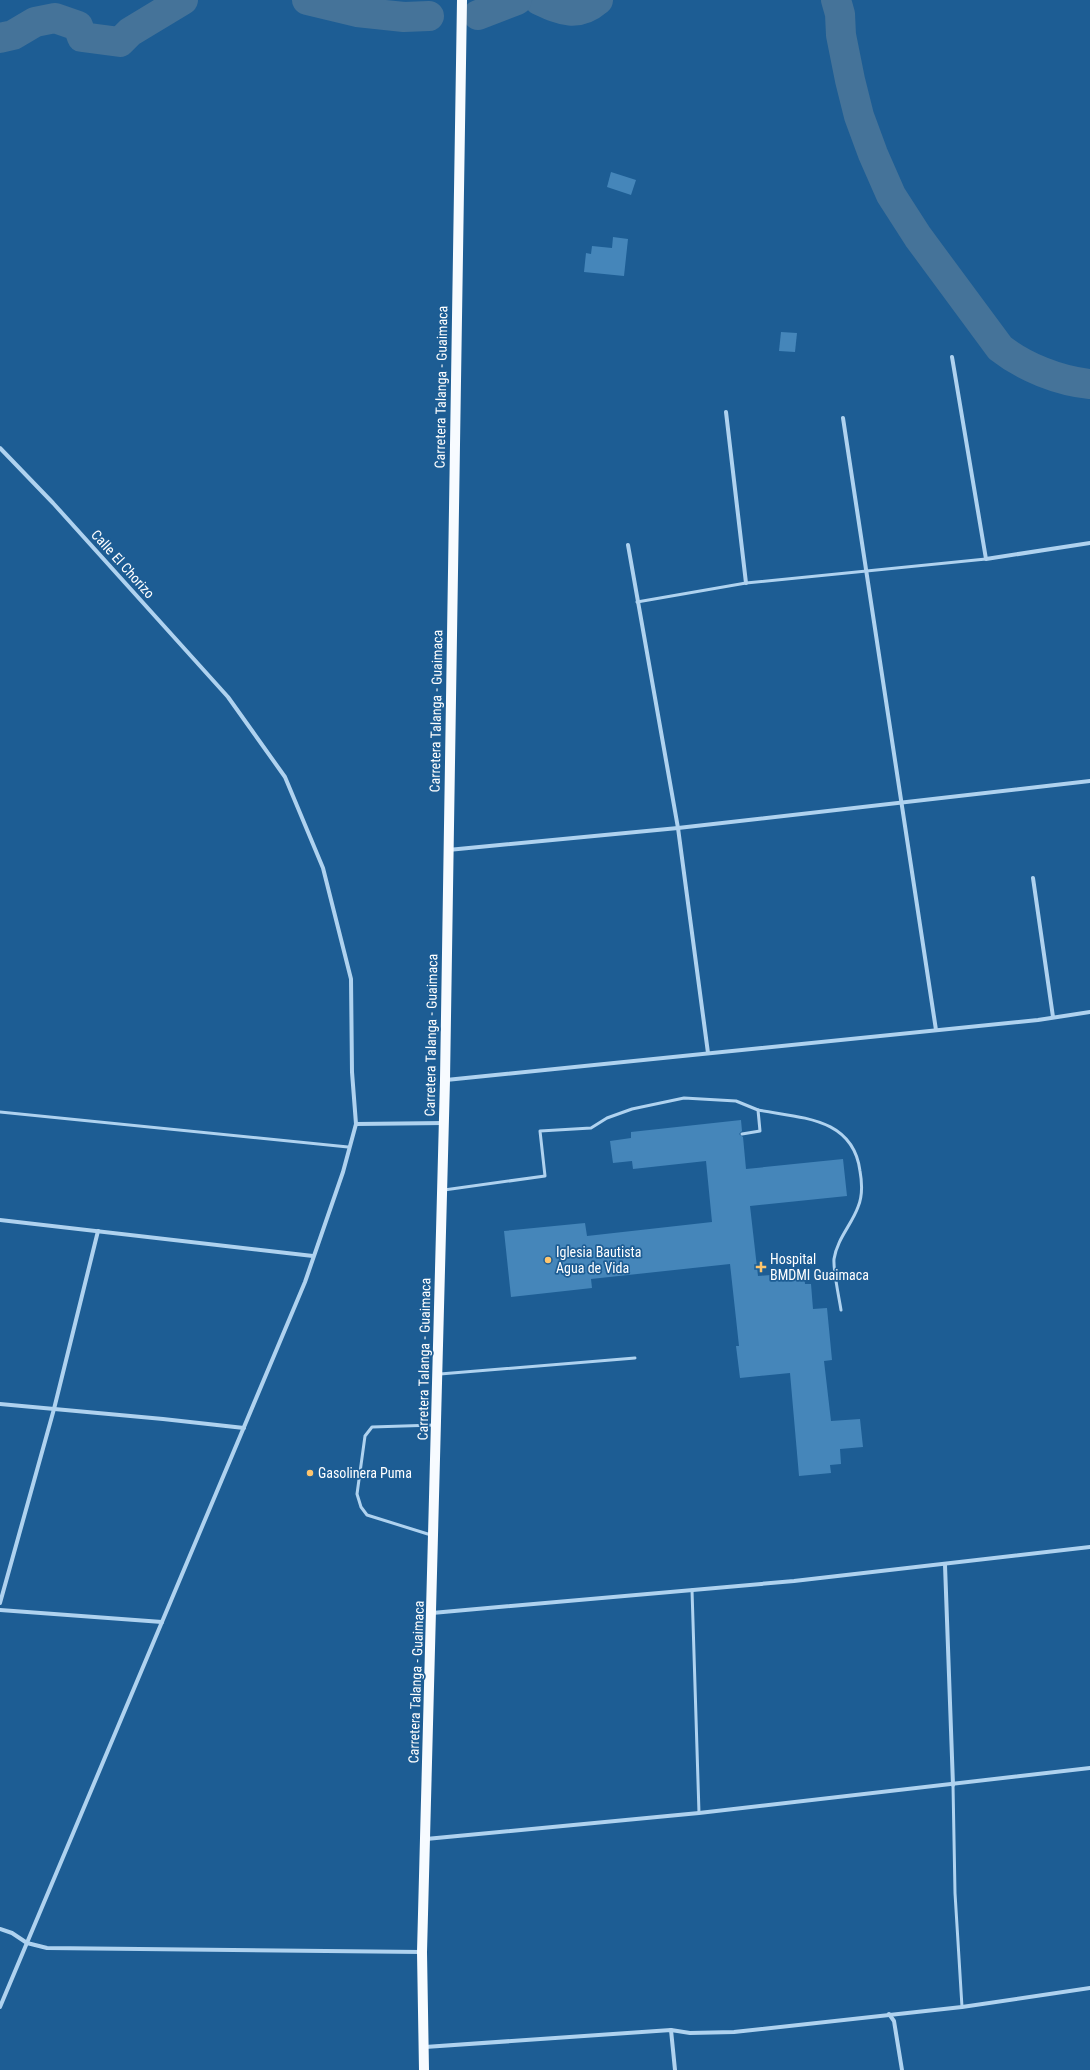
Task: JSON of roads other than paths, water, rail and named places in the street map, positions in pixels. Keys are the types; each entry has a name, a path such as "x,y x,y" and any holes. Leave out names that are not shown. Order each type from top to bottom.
{"main road":[{"name":"Carretera Talanga - Guaimaca","path":"424,2070 422,1952 445,1080 462,0"}],"street":[{"path":"952,357 986,560 1090,543"},
{"path":"726,412 746,583"},
{"path":"843,418 936,1030"},
{"name":"Calle El Chorizo","path":"0,448 59,509 228,697 284,777 323,868 351,980 352,1072 356,1124"},
{"path":"628,546 678,828 708,1053"},
{"path":"448,850 678,828 900,801 1090,781"},
{"path":"1033,878 1054,1017"},
{"path":"445,1080 936,1030 1090,1012"},
{"path":"0,2007 305,1282 343,1172 348,1147 356,1124 444,1123"},
{"path":"0,1220 98,1230 313,1256"},
{"path":"0,1603 54,1409 98,1230"},
{"path":"0,1404 244,1428"},
{"path":"432,1614 945,1565 1090,1548"},
{"path":"945,1565 953,1785"},
{"path":"0,1610 162,1622"},
{"path":"425,1839 699,1813 953,1785 1090,1768"},
{"path":"0,1929 12,1933 27,1943 47,1948 422,1952"},
{"path":"424,2047 671,2030 690,2033 734,2032 962,2007 1090,1988"},
{"path":"889,2014 894,2021 902,2070"},
{"path":"671,2030 675,2070"}],"lane":[{"path":"638,602 746,583 986,560"},
{"path":"442,1191 545,1176 540,1131 591,1128 607,1118 632,1109 684,1098 736,1101 758,1110 824,1123 843,1134 859,1161 862,1185 859,1206 840,1240 834,1259 841,1310"},
{"path":"742,1134 760,1131 758,1110"},
{"path":"0,1112 348,1147"},
{"path":"438,1374 635,1358"},
{"path":"434,1536 367,1514 361,1507 357,1494 365,1436 368,1430 372,1428 437,1425"},
{"path":"692,1590 699,1813"},
{"path":"953,1785 955,1893 962,2007"}],"waterway":[{"path":"0,38 13,35 35,22 55,18 78,26 82,37 120,42 130,32 183,0"},
{"path":"307,0 357,12 404,17 429,16"},
{"path":"478,15 517,0"},
{"path":"539,0 555,7 576,11 590,6 598,0"},
{"path":"836,0 840,14 841,35 859,116 873,154 891,195 918,237 1000,348 1009,355 1042,372 1066,380 1090,384"}],"place":[{"name":"Iglesia Bautista Agua de Vida","path":"548,1260"},
{"name":"Hospital BMDMI Guaimaca","path":"761,1267"},
{"name":"Gasolinera Puma","path":"310,1473"}]}
